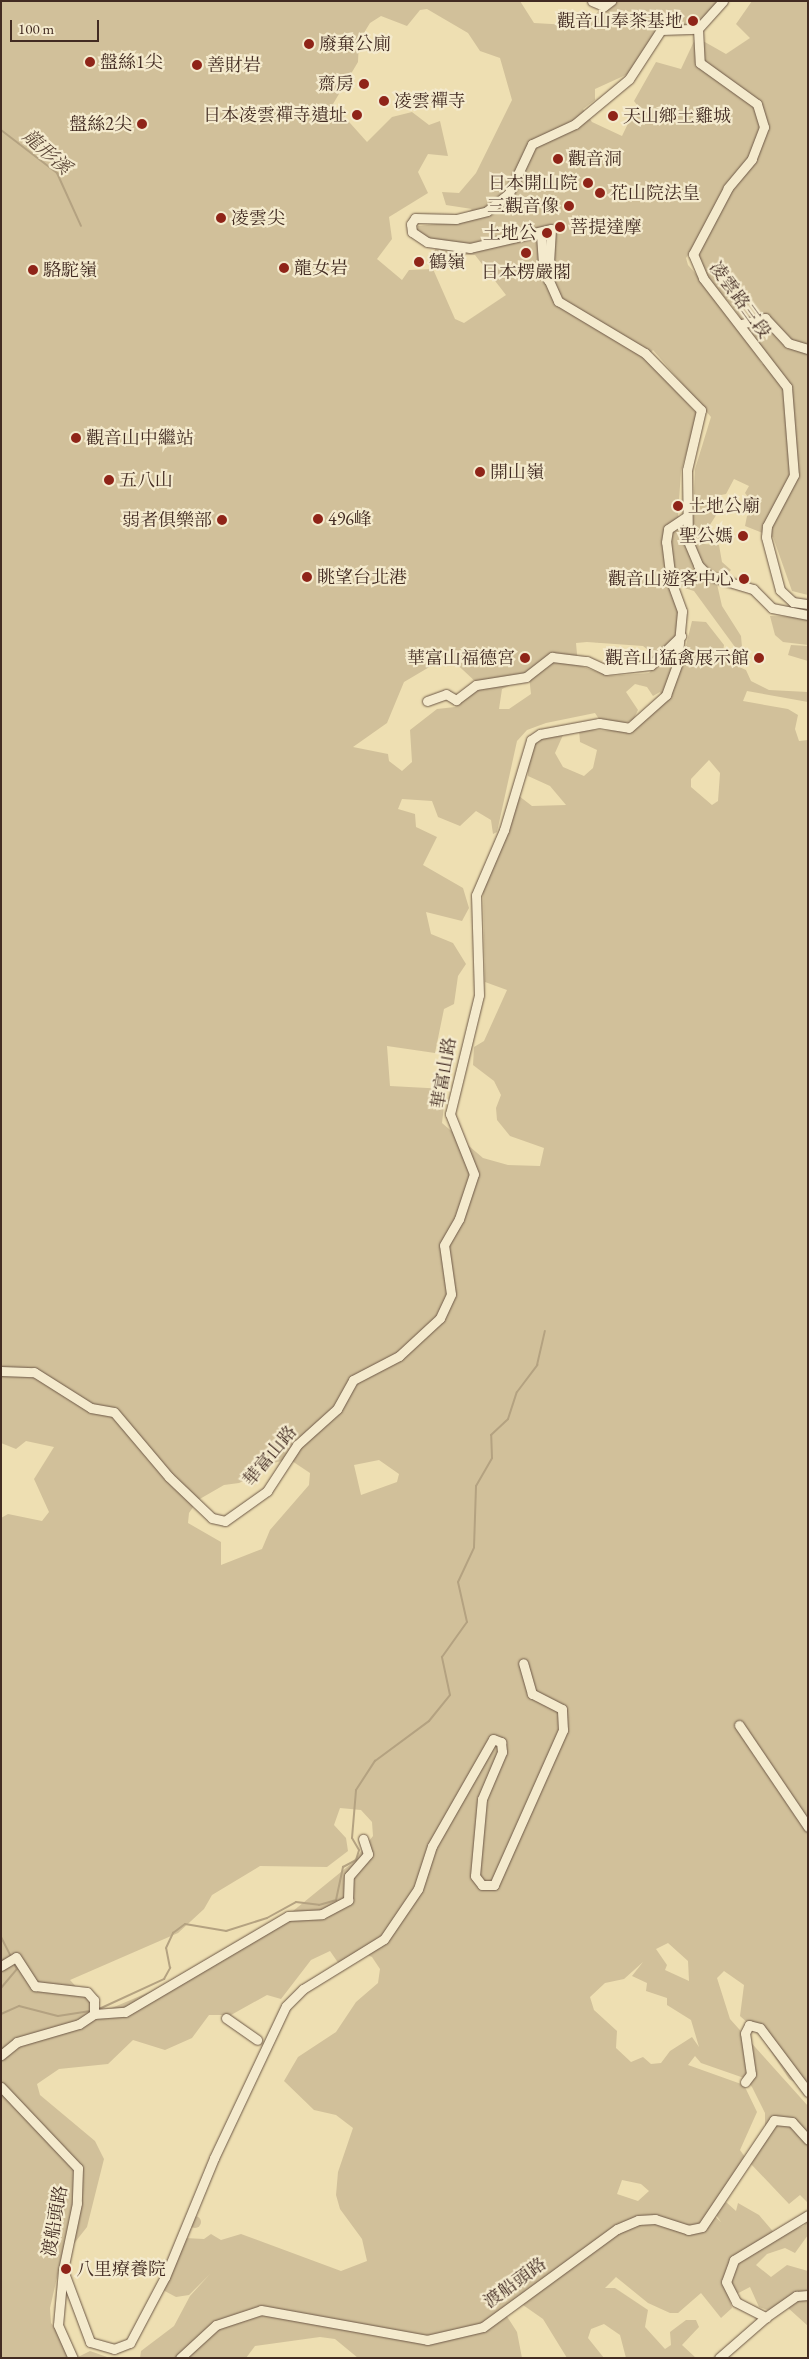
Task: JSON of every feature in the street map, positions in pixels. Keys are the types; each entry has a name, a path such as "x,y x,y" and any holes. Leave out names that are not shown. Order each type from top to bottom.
{"street":[{"path":"592,1 604,6 611,1"},
{"path":"723,1 698,28 660,30 628,79 575,124 532,144 509,194 487,211 456,219 415,218 410,228 427,242 470,248 551,229 548,280 558,301 645,353 697,402 702,420 687,470 686,517 692,553 709,576 753,589 772,608 808,615"},
{"name":"凌雲路三段","path":"698,28 702,67 757,104 763,116 764,127 752,159 728,188 693,254 703,278 741,324 787,387 794,475 766,526 766,537 780,590 793,602 808,604"},
{"path":"741,324 765,318 788,343 808,349"},
{"name":"華富山路","path":"1,1371 34,1372 91,1408 114,1412 168,1477 212,1518 225,1521 267,1490 297,1445 337,1410 353,1380 399,1356 440,1318 451,1294 444,1245 459,1219 474,1174 450,1114 480,995 474,908 514,799 523,755 540,734 599,723 624,729 634,726 669,688 682,636 682,610 665,552 668,529 686,517"},
{"path":"427,701 446,694 456,700 476,686 526,677 552,657 587,661 606,670 651,665 682,636"},
{"path":"63,2270 90,2342 114,2349 130,2343 165,2277 214,2158 286,2006 302,1989 384,1939 418,1889 432,1846 493,1739 501,1742 502,1752 482,1799 475,1876 482,1886 494,1885 563,1730 562,1709 532,1694 523,1664"},
{"path":"739,1725 808,1827"},
{"path":"1,2055 17,2042 79,2024 94,2014 125,2012 288,1916 322,1914 348,1900 349,1876 368,1854 363,1839"},
{"path":"1,1950 7,1960 22,1962 41,1990 87,1992 94,2000 94,2014"},
{"path":"226,2018 257,2040"},
{"path":"745,2082 751,2074 745,2033 749,2025 760,2028 808,2092"},
{"name":"渡船頭路","path":"1,2087 78,2168 78,2203 63,2270 58,2325 73,2358"},
{"name":"渡船頭路","path":"180,2358 216,2325 261,2310 427,2340 483,2326 617,2230 638,2220 655,2219 688,2230 702,2226 774,2120 792,2122 808,2140"},
{"path":"766,2317 736,2302 728,2293 728,2270 744,2253 808,2215"},
{"path":"719,2358 766,2317 796,2296 808,2295"}],"shaded area":[{"path":"1,1 520,1 534,23 569,25 592,18 608,1 721,1 703,23 662,30 630,73 595,89 595,100 583,109 592,122 622,136 637,105 634,101 656,62 681,69 696,37 726,54 750,38 736,24 752,1 808,1 808,595 792,591 773,537 745,526 747,516 756,508 745,493 749,486 734,479 726,494 716,496 720,509 701,539 704,544 719,545 722,562 731,570 717,584 722,606 741,636 743,658 694,591 678,586 667,567 663,573 678,609 681,666 692,621 706,622 724,645 722,659 746,670 751,681 769,690 808,692 808,702 747,691 743,701 788,709 798,715 795,729 799,741 808,740 808,2090 789,2079 758,2032 740,2016 744,1985 724,1971 717,1978 730,2019 808,2106 808,2203 800,2195 789,2204 750,2163 765,2131 765,2113 752,2087 744,2078 701,2063 695,2056 688,2065 744,2085 757,2112 740,2150 745,2157 711,2213 721,2222 716,2215 726,2202 736,2211 738,2203 759,2215 776,2235 804,2226 808,2220 808,2235 795,2253 785,2248 767,2254 756,2265 771,2277 787,2265 808,2271 808,2326 787,2307 770,2311 759,2307 750,2287 729,2298 732,2308 721,2318 701,2293 678,2313 670,2313 648,2303 616,2277 605,2288 615,2288 648,2310 645,2327 665,2349 671,2345 670,2332 686,2320 696,2320 699,2327 682,2345 696,2358 626,2358 620,2335 604,2324 591,2329 588,2338 604,2358 567,2358 543,2319 523,2305 506,2315 517,2332 522,2358 358,2358 335,2339 320,2337 255,2346 246,2358 140,2358 141,2351 174,2326 190,2296 210,2274 189,2295 176,2297 161,2289 185,2238 204,2239 211,2234 221,2240 241,2234 341,2271 367,2261 362,2239 340,2209 336,2195 338,2172 353,2128 336,2115 314,2110 284,2081 298,2057 336,2032 356,2002 378,1983 380,1969 372,1957 365,1954 339,1964 330,1951 311,1960 281,1999 267,1995 231,2015 209,2015 192,2038 165,2050 133,2040 108,2064 59,2069 37,2084 40,2095 95,2141 104,2159 87,2227 61,2260 50,2308 51,2323 78,2357 90,2351 110,2358 1,2358 1,1518 8,1514 42,1521 49,1512 34,1479 54,1447 26,1441 16,1449 1,1443","holes":["427,9 468,33 480,51 500,58 512,100 476,173 459,193 442,192 446,205 472,209 455,222 418,226 414,238 439,241 433,254 475,255 506,295 464,323 455,319 433,269 409,270 402,280 377,259 392,239 389,217 428,193 418,172 428,154 448,156 440,121 429,125 412,112 392,117 367,142 333,104 358,62 359,41 370,23 381,16 407,26 420,10","697,242 698,271 730,303 771,362 762,364 731,314 688,265 686,258","653,350 711,417 695,469 693,521 678,516 681,471 698,415 646,358","576,643 643,646 653,654 656,665 649,673 609,676 578,665","448,656 478,684 455,707 437,709 410,730 412,762 402,771 389,761 388,754 353,747 387,723 404,682","529,676 531,694 509,709 499,709 502,689","635,684 647,687 653,696 660,692 664,699 633,731 579,730 580,742 597,750 593,768 584,776 563,767 555,753 563,735 539,738 532,744 527,753 528,776 550,786 566,805 532,806 519,796 483,887 485,982 507,990 484,1041 474,1047 473,1065 494,1081 501,1095 496,1108 497,1120 510,1136 544,1148 540,1166 508,1165 483,1158 442,1123 446,1089 390,1086 387,1046 435,1053 444,1009 454,1004 458,976 466,964 453,943 431,934 426,912 462,921 469,908 463,888 423,865 437,837 416,827 415,814 398,809 402,799 432,801 438,817 460,826 476,811 491,820 493,834 497,832 517,741 527,730 546,723 595,713 599,719 622,724 633,720 638,710 626,692","709,760 720,773 718,801 712,805 691,787 691,779","289,1459 310,1473 309,1485 270,1530 262,1549 221,1565 221,1542 188,1523 189,1513 198,1500 224,1485 239,1483 262,1473 266,1465","379,1460 399,1474 397,1482 361,1495 354,1465","340,1808 361,1810 372,1822 373,1836 352,1863 282,1920 187,1976 100,2013 70,1980 178,1933 204,1909 212,1895 260,1866 327,1867 348,1851 346,1838 334,1825","668,1943 688,1961 689,1981 665,1970 667,1965 656,1949","643,1962 632,1976 647,1983 646,1991 667,1998 667,2005 691,2020 699,2047 692,2037 670,2051 661,2063 651,2064 643,2057 631,2062 616,2048 617,2031 594,2010 590,1997 605,1983 624,1979","622,2180 641,2184 649,2191 638,2201 617,2194"]},
{"path":"770,616 808,617 808,645 783,642 775,635"},
{"path":"791,645 808,646 808,661 788,655"},
{"path":"193,2216 197,2216 201,2222 197,2228 193,2228 189,2224 189,2220"}],"waterway":[{"name":"龍形溪","path":"1,130 57,173 81,226"},
{"path":"99,2009 164,1979 170,1968 166,1948 173,1933 185,1924 226,1931 267,1918 296,1902 319,1905 336,1900 343,1867 356,1860 359,1850 352,1838 356,1790 375,1761 429,1721 450,1695 442,1657 467,1622 458,1582 474,1547 476,1486 492,1458 491,1435 508,1419 517,1392 537,1365 545,1331"},
{"path":"1,1937 11,1957"},
{"path":"1,1988 17,1969 13,1961"},
{"path":"1,2014 19,2006 58,2016 89,2011"}],"place":[{"name":"觀音山奉茶基地","path":"693,21"},
{"name":"廢棄公廁","path":"309,44"},
{"name":"盤絲1尖","path":"90,62"},
{"name":"善財岩","path":"197,65"},
{"name":"齋房","path":"364,84"},
{"name":"凌雲禪寺","path":"384,101"},
{"name":"日本凌雲禪寺遺址","path":"357,115"},
{"name":"天山鄉土雞城","path":"613,116"},
{"name":"盤絲2尖","path":"142,124"},
{"name":"觀音洞","path":"558,159"},
{"name":"日本開山院","path":"588,183"},
{"name":"花山院法皇","path":"600,193"},
{"name":"三觀音像","path":"569,206"},
{"name":"凌雲尖","path":"221,218"},
{"name":"菩提達摩","path":"560,227"},
{"name":"土地公","path":"547,233"},
{"name":"日本楞嚴閣","path":"526,253"},
{"name":"鶴嶺","path":"419,262"},
{"name":"龍女岩","path":"284,268"},
{"name":"駱駝嶺","path":"33,270"},
{"name":"觀音山中繼站","path":"76,438"},
{"name":"開山嶺","path":"480,472"},
{"name":"五八山","path":"109,480"},
{"name":"土地公廟","path":"678,506"},
{"name":"496峰","path":"318,519"},
{"name":"弱者俱樂部","path":"222,520"},
{"name":"聖公媽","path":"743,536"},
{"name":"眺望台北港","path":"307,577"},
{"name":"觀音山遊客中心","path":"744,579"},
{"name":"華富山福德宮","path":"525,658"},
{"name":"觀音山猛禽展示館","path":"759,658"},
{"name":"八里療養院","path":"66,2269"}]}
